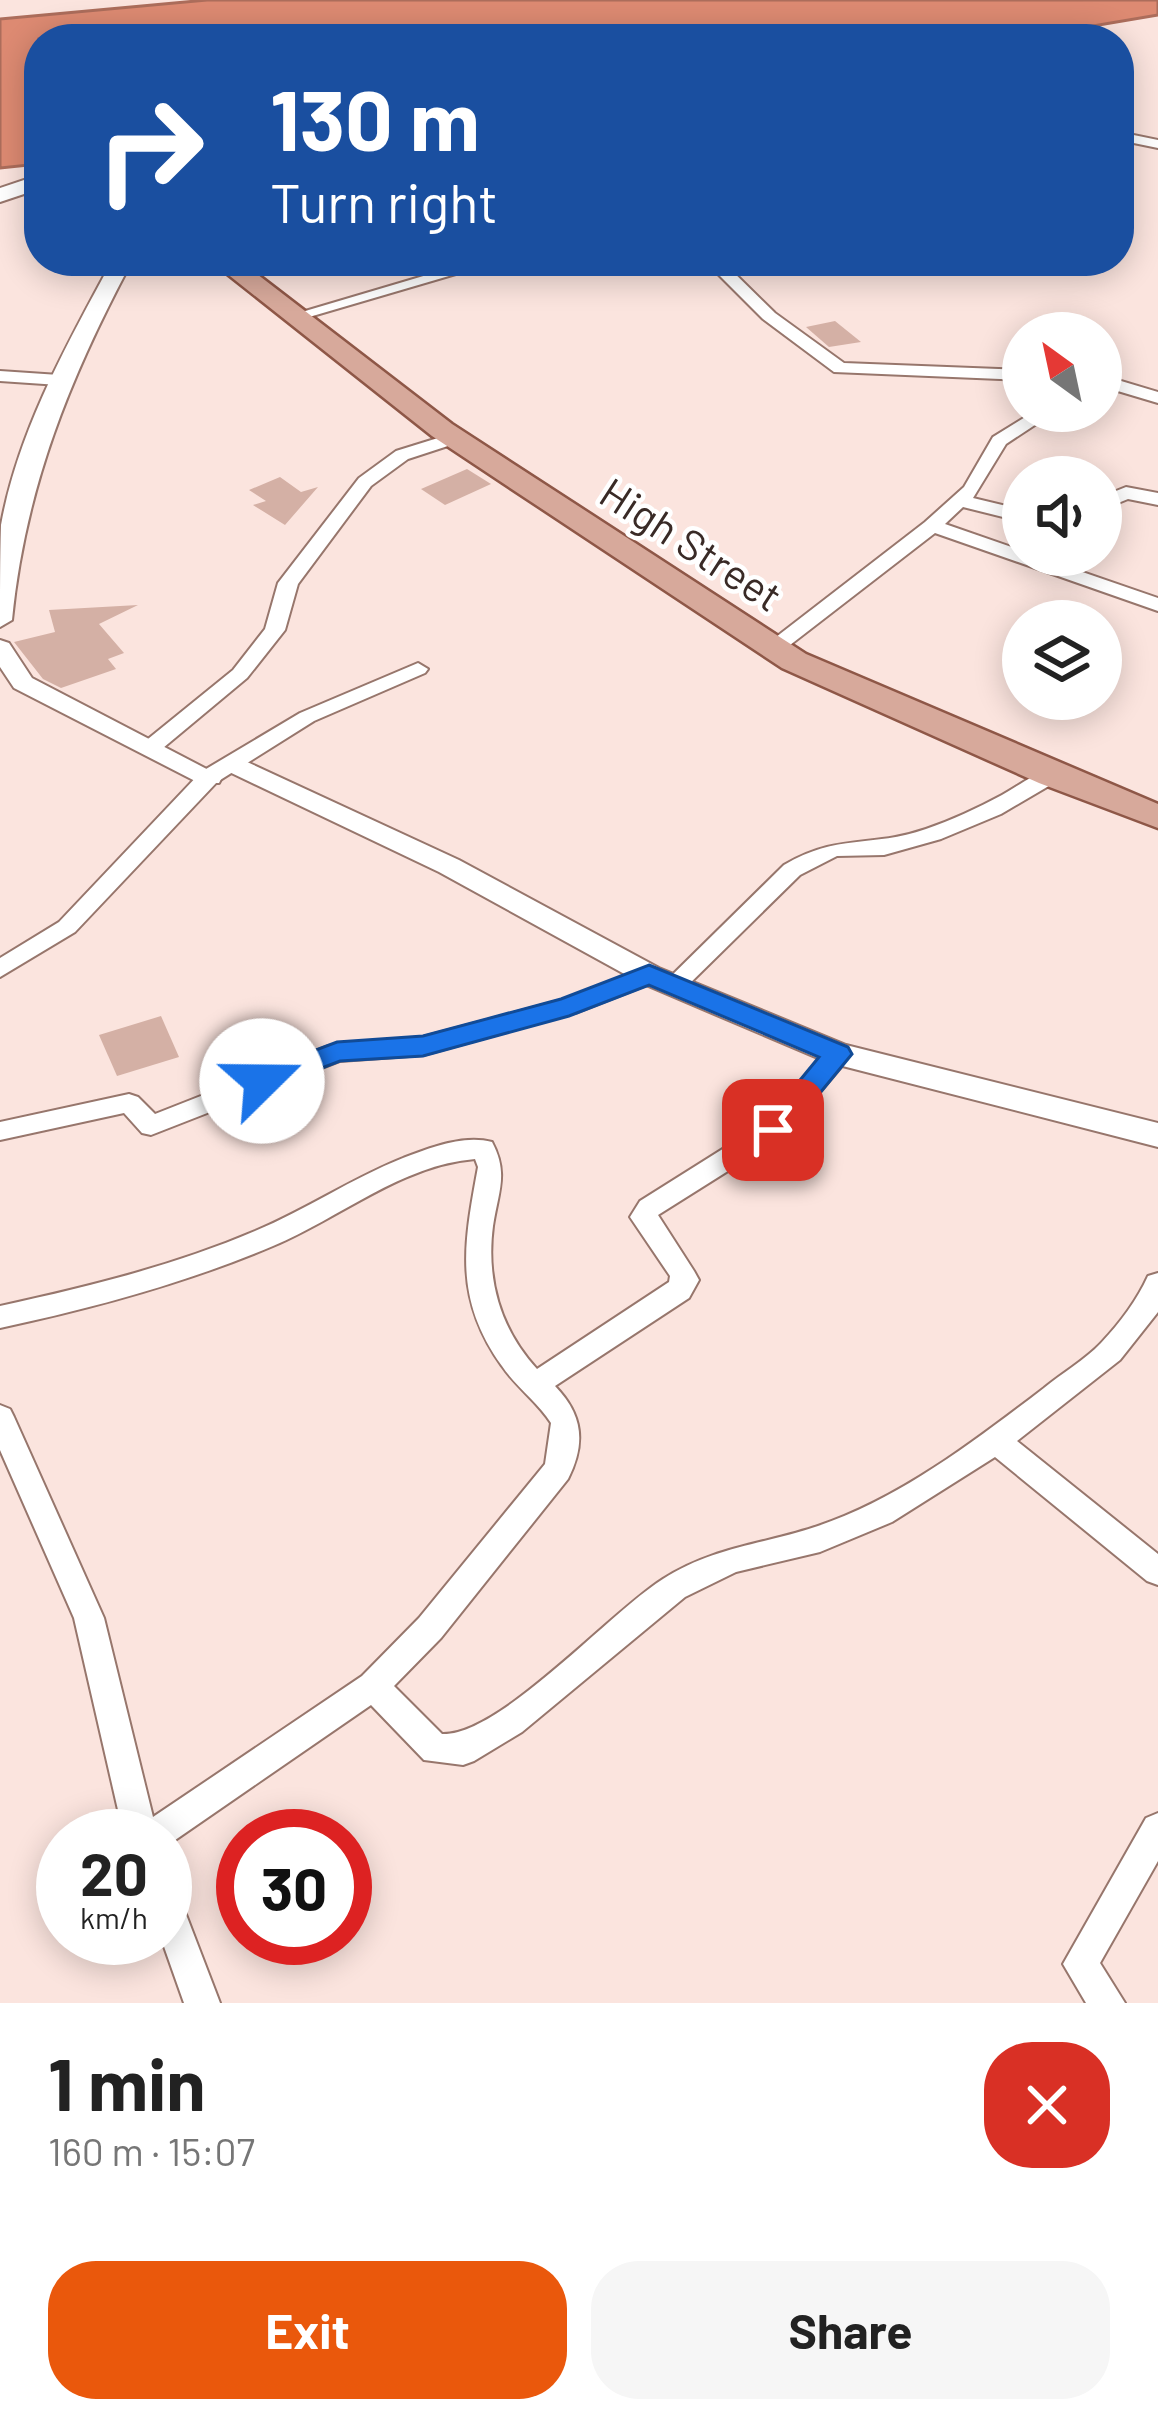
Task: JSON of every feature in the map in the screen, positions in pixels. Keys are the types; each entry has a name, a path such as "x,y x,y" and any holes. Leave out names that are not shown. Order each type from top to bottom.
{"main road":[{"name":"High Street","path":"242,276 454,438 794,661 1158,817"}],"street":[{"path":"0,620 3,543 15,500 58,380 114,276"},
{"path":"292,317 438,276"},
{"path":"728,276 769,316 840,368 1002,374"},
{"path":"0,376 58,380"},
{"path":"1122,387 1158,398"},
{"path":"775,648 960,501 999,441 1013,432"},
{"path":"150,748 240,674 264,645 275,630 288,584 365,482 402,454 454,438"},
{"path":"1122,495 1158,499"},
{"path":"960,501 1002,511"},
{"path":"932,526 1158,605"},
{"path":"0,648 23,683 150,748 220,770 449,866 662,980 838,1054 1158,1135"},
{"path":"0,969 67,927 220,770 308,718 418,669"},
{"path":"0,1131 129,1102 151,1126 337,1052 423,1046 662,980 808,861 838,848 882,850 941,833 1006,805 1051,775"},
{"path":"536,1384 679,1290 685,1280 643,1217 649,1208 773,1130 838,1054"},
{"path":"0,1318 124,1290 268,1238 429,1159 458,1148 483,1149 490,1167 478,1282 497,1334 520,1369 566,1415 569,1442 558,1470 430,1628 373,1687 192,1809"},
{"path":"373,1687 435,1749 464,1750 511,1722 674,1588 730,1559 820,1539 883,1514 996,1441 1111,1352 1157,1292"},
{"path":"0,1417 89,1618 135,1809"},
{"path":"996,1441 1158,1572"},
{"path":"1107,2003 1080,1964 1158,1829"},
{"path":"188,1965 202,2003"}],"shaded area":[{"path":"207,0 1158,0 1158,15 1105,24 24,24 24,166 0,168 0,19"}],"building":[{"path":"835,321 861,342 829,347 806,327"},
{"path":"467,469 491,484 445,505 421,489"},
{"path":"280,477 301,492 318,487 285,525 253,505 266,501 249,490"},
{"path":"138,605 99,624 124,653 108,659 116,669 61,688 43,679 14,642 55,632 49,610"},
{"path":"161,1016 179,1057 117,1076 99,1035"}],"route":[{"path":"262,1081 337,1052 423,1046 569,1006 649,975 838,1054 773,1130"}]}
